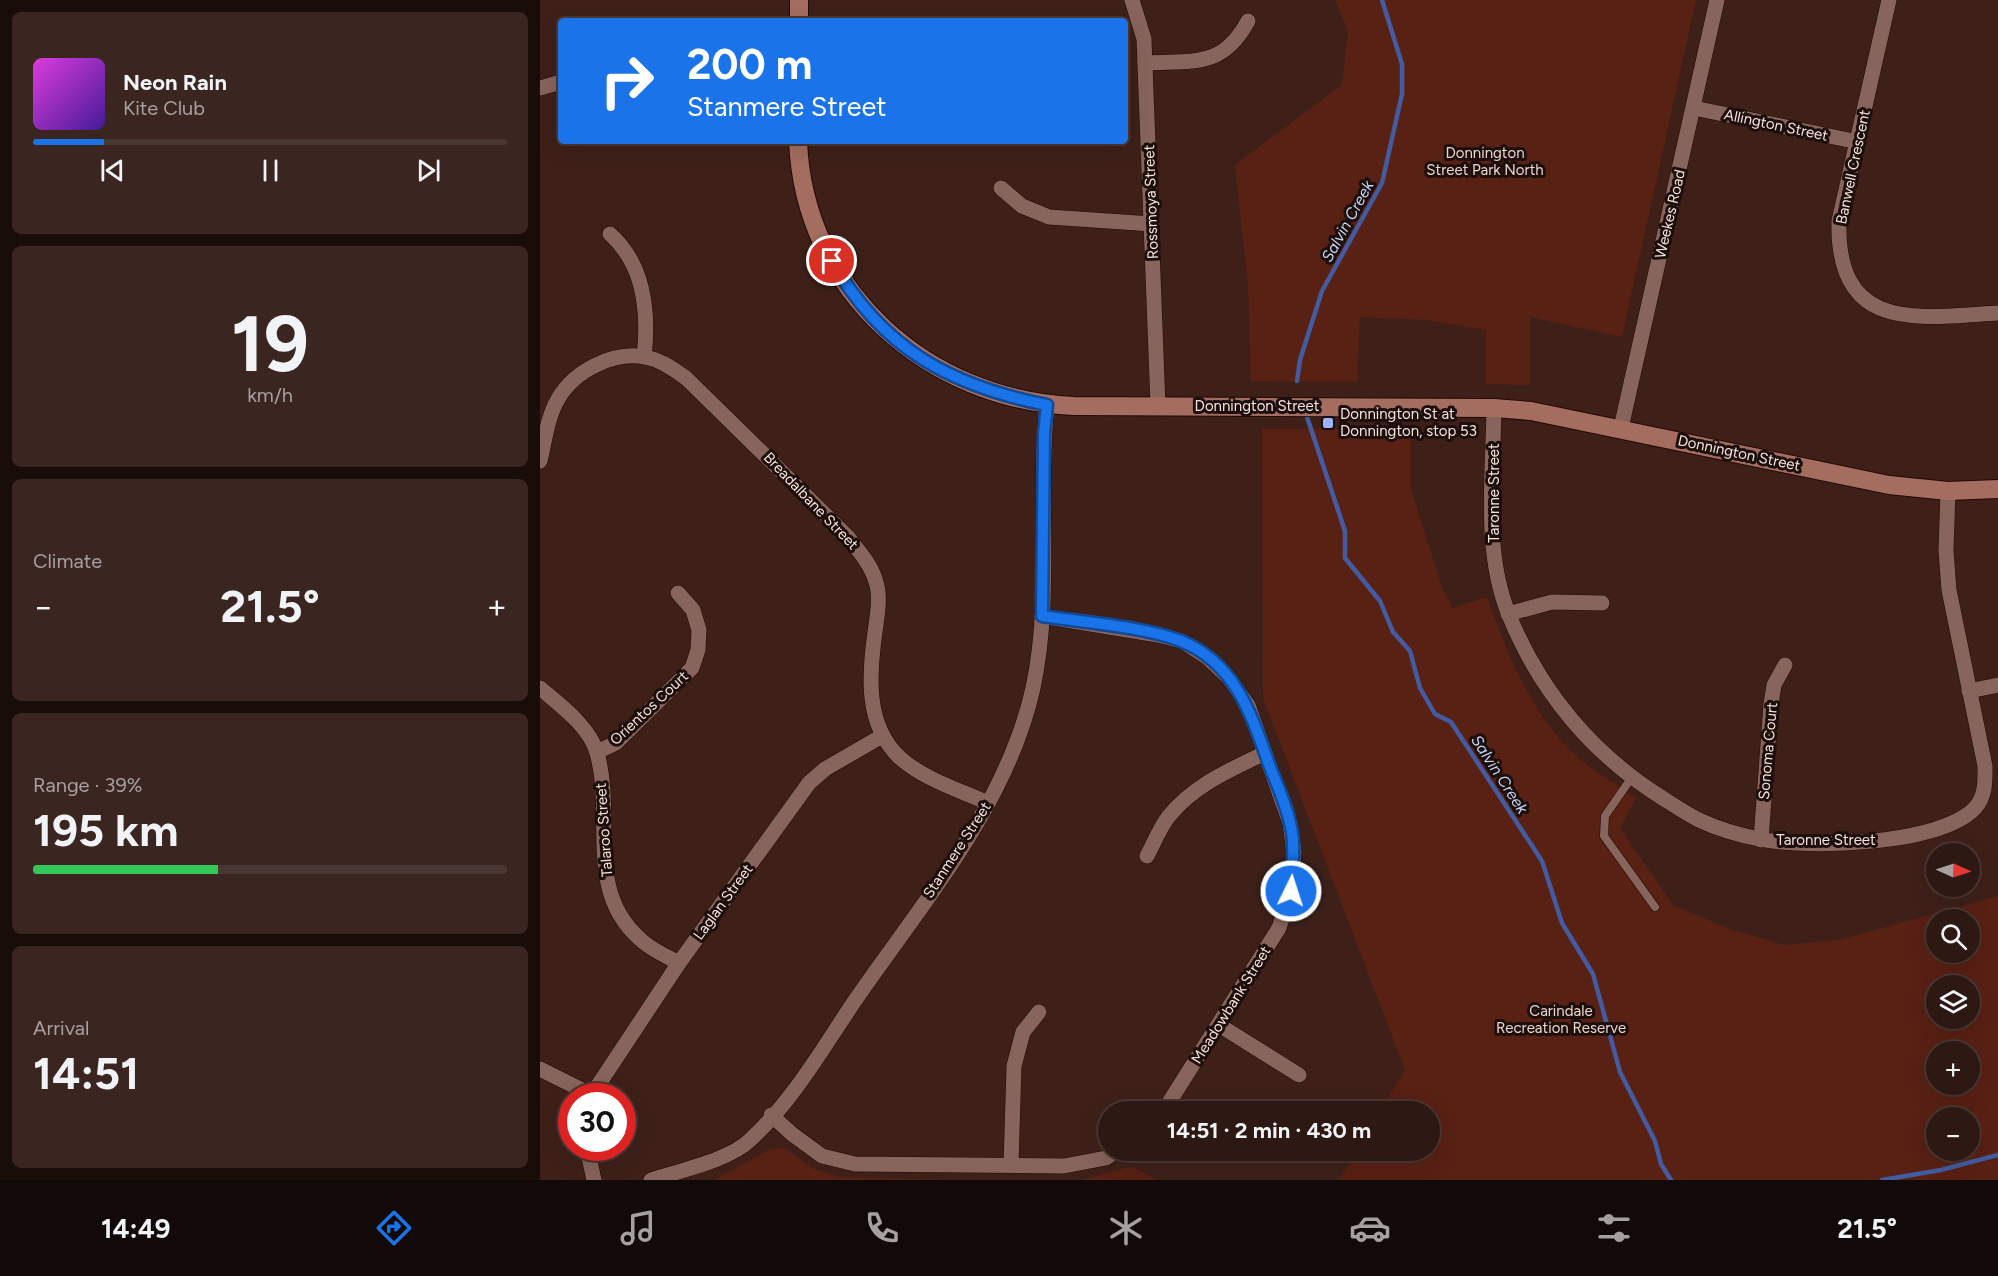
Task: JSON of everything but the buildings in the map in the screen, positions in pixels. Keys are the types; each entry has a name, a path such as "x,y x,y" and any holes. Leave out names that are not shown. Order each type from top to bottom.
{"street":[{"path":"799,0 799,18"},
{"name":"Rossmoya Street","path":"1132,0 1144,39 1158,406"},
{"name":"Weekes Road","path":"1621,428 1718,0"},
{"name":"Banwell Crescent","path":"1889,0 1839,221 1838,252 1855,288 1865,301 1889,313 1914,317 1998,313"},
{"path":"1145,63 1208,59 1222,54 1238,40 1248,21"},
{"path":"540,88 558,83"},
{"name":"Allington Street","path":"1694,108 1858,142"},
{"name":"Donnington Street","path":"798,144 807,198 822,242 843,280 867,312 909,350 953,378 1009,397 1047,405 1349,406 1494,408 1531,411 1889,485 1948,491 1998,489"},
{"path":"1001,188 1022,206 1049,217 1152,224"},
{"path":"610,234 626,248 640,279 644,297 644,357"},
{"name":"Breadalbane Street","path":"540,461 550,417 558,399 572,380 588,368 610,360 644,357 666,364 686,378 847,536 865,558 877,583 878,611 870,694 882,736 899,756 915,769 988,803"},
{"name":"Stanmere Street","path":"651,1180 725,1154 749,1142 806,1071 959,850 1001,780 1021,729 1033,688 1042,616 1044,434 1047,405"},
{"name":"Taronne Street","path":"1494,408 1493,530 1496,562 1508,614 1541,681 1562,711 1632,777 1698,819 1761,840 1869,841 1897,838 1955,823 1975,808 1985,791 1985,766 1949,590 1946,551 1948,491"},
{"name":"Orientos Court","path":"597,752 616,743 692,668 698,650 699,630 693,610 678,593"},
{"path":"1508,614 1552,602 1602,603"},
{"name":"Meadowbank Street","path":"1042,616 1158,634 1182,641 1208,658 1228,677 1248,705 1290,823 1294,852 1291,891 1279,928 1170,1101"},
{"name":"Sonoma Court","path":"1761,840 1771,704 1774,685 1785,665"},
{"path":"1969,691 1998,685"},
{"name":"Talaroo Street","path":"540,688 571,716 597,752 603,796 605,872 610,897 622,920 640,940 679,963"},
{"name":"Laglan Street","path":"600,1083 679,963 809,783 825,769 882,736"},
{"path":"1147,856 1168,818 1189,795 1215,777 1265,753"},
{"path":"1011,1165 1014,1066 1023,1032 1039,1012"},
{"path":"1220,1025 1299,1075"},
{"path":"540,1069 566,1083"},
{"path":"771,1115 822,1156 855,1164 1064,1166 1098,1160"},
{"path":"590,1161 594,1180"}],"lane":[{"path":"1632,777 1605,816 1604,836 1654,907"}],"green space":[{"name":"Donnington Street Park North","path":"1335,0 1696,0 1622,337 1530,317 1530,385 1486,384 1486,330 1426,320 1360,317 1357,382 1251,381 1248,286 1235,165 1342,85 1348,30"},
{"name":"Carindale Recreation Reserve","path":"1411,428 1411,489 1442,587 1453,608 1487,597 1503,641 1524,686 1550,728 1582,761 1636,798 1620,828 1673,905 1732,930 1784,945 1839,940 1926,916 1926,963 1980,963 1980,909 1951,909 1998,896 1998,1180 1339,1180 1351,1161 1440,1161 1440,1101 1386,1101 1405,1070 1263,698 1262,429"},
{"path":"784,1148 816,1170 839,1177 956,1180 714,1180 768,1150"},
{"path":"1132,1166 1156,1180 1081,1180"}],"waterway":[{"name":"Salvin Creek","path":"1297,381 1300,360 1322,291 1382,183 1402,94 1402,64 1382,0"},
{"name":"Salvin Creek","path":"1305,411 1345,531 1345,558 1380,601 1393,632 1410,651 1420,688 1435,714 1451,722 1542,861 1562,923 1593,974 1620,1072 1655,1141 1661,1164 1671,1180"},
{"path":"1882,1180 1941,1170 1998,1155"}],"place":[{"name":"Donnington St at Donnington, stop 53","path":"1328,423"}],"route":[{"path":"832,261 867,312 909,350 953,378 1009,397 1047,405 1044,434 1042,616 1158,634 1182,641 1208,658 1228,677 1248,705 1290,823 1294,852 1291,891"}]}
